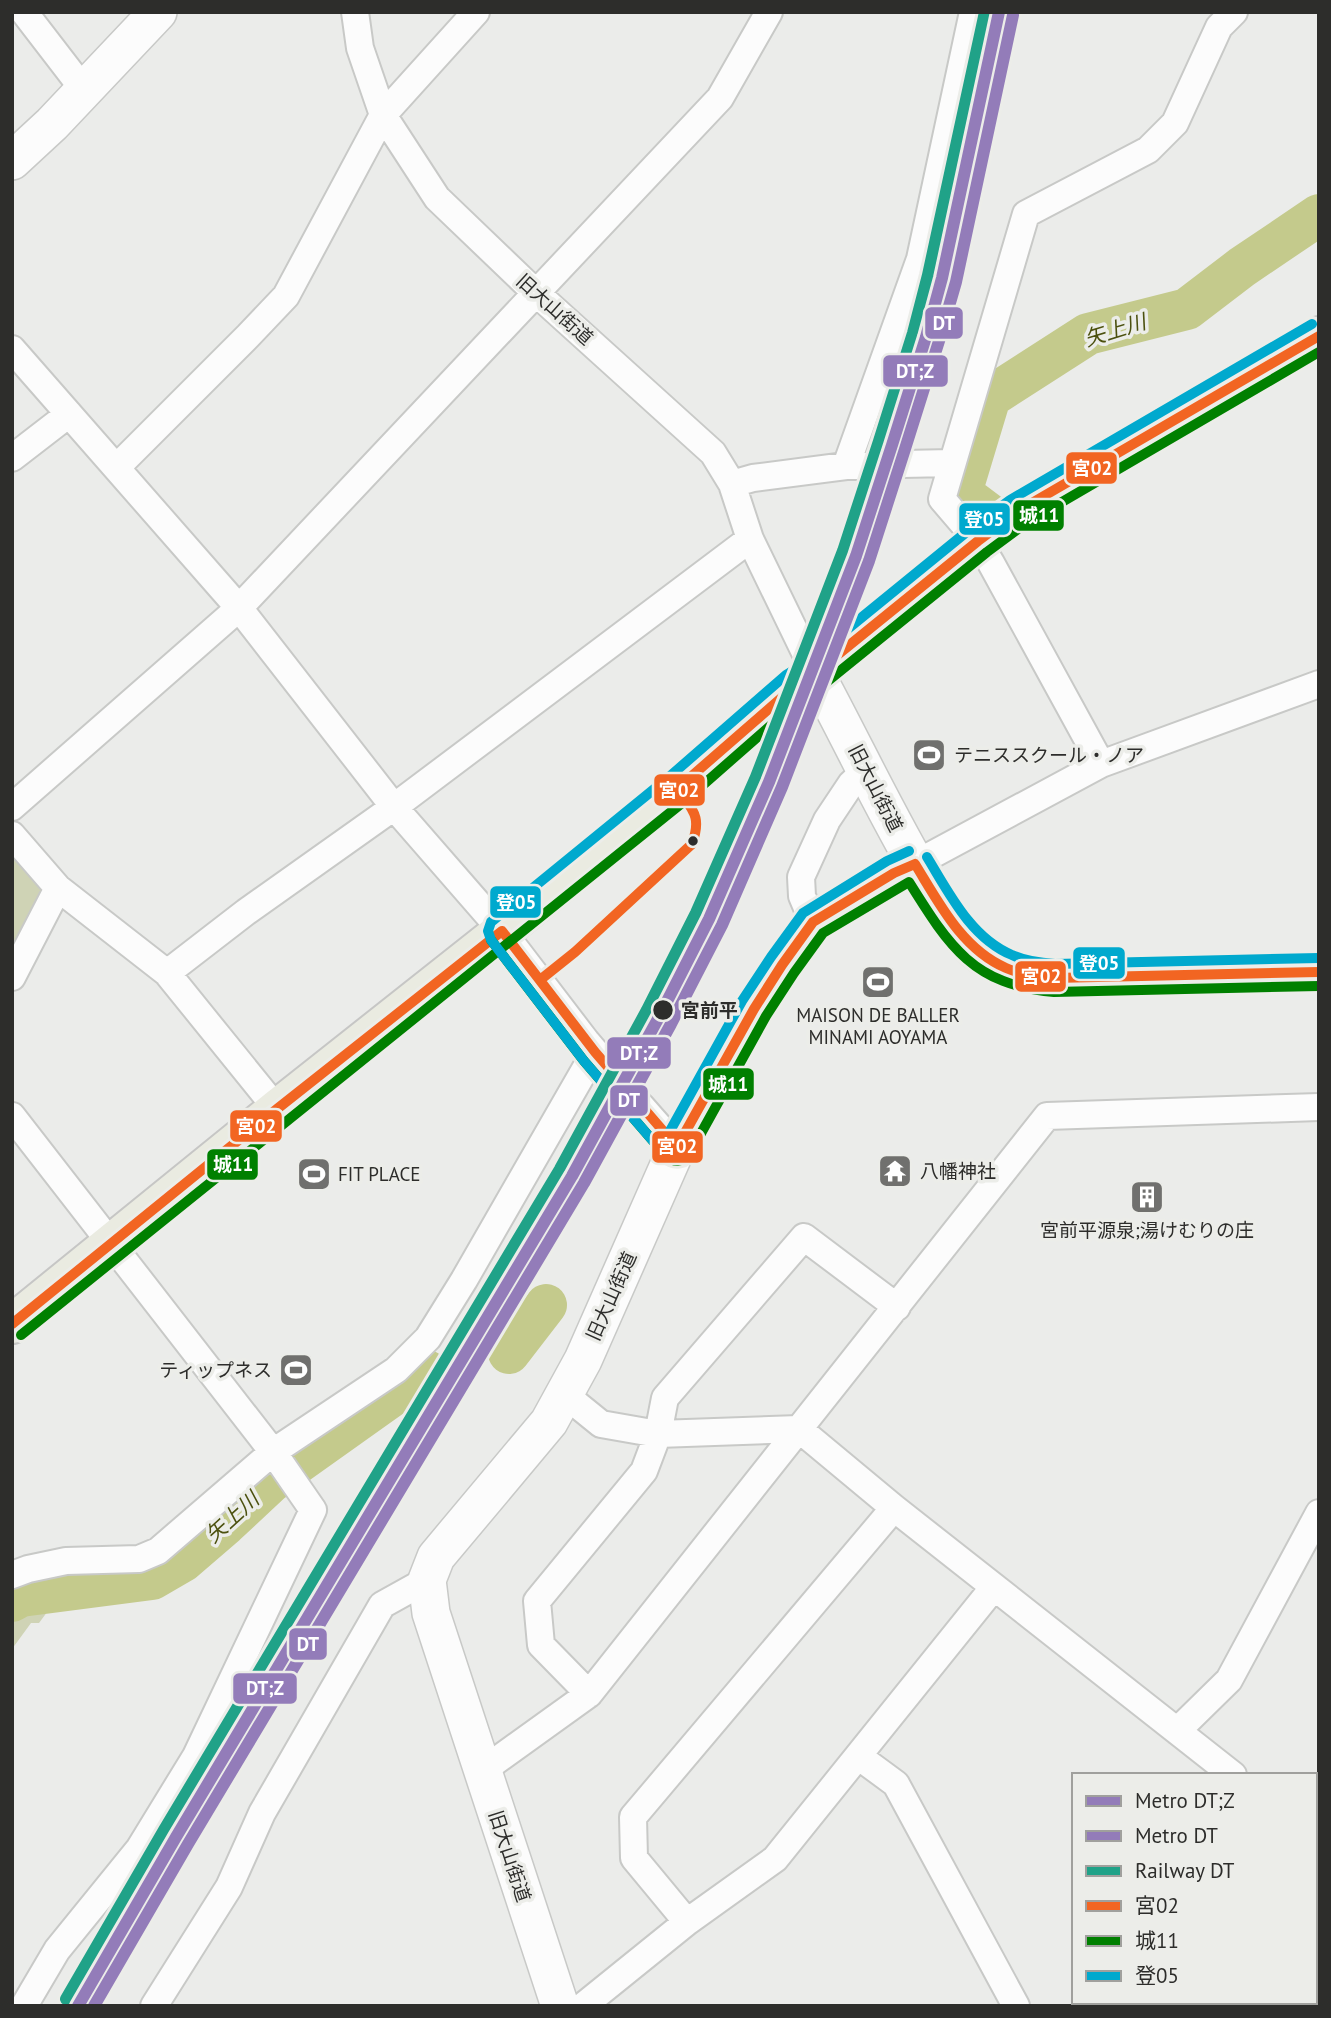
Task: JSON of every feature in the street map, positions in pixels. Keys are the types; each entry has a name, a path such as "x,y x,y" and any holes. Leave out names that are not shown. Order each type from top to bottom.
{"main road":[{"path":"12,1324 502,931 678,788 795,686 815,673 978,541 1029,505 1319,336"}],"street":[{"path":"24,12 84,90"},
{"path":"12,161 52,124 158,12"},
{"name":"旧大山街道","path":"355,12 360,48 383,115 436,198 535,292 713,453 732,484 750,539 815,673 915,864 894,873 813,922 782,965 754,1009 677,1147 583,1360 549,1422 436,1557 427,1580 431,1613 560,2006"},
{"path":"117,467 286,296 383,115 476,12"},
{"path":"12,807 239,608 720,98 769,12"},
{"path":"732,484 753,478 858,466 920,259 973,12"},
{"path":"1101,764 978,541 942,499 1026,214 1148,150 1175,123 1223,17"},
{"path":"12,349 239,608 394,807 502,931 594,1052 620,1081"},
{"path":"12,458 69,414"},
{"path":"902,464 952,463"},
{"path":"167,973 246,912 394,807 750,539"},
{"path":"1319,684 1101,764 915,864 948,918 975,950 999,965 1027,975 1055,978 1319,972"},
{"path":"813,922 802,896 801,877 827,820 851,784 866,770"},
{"path":"12,835 58,888 167,973 277,1109"},
{"path":"12,977 58,888"},
{"path":"12,1575 66,1561 139,1559 158,1551 283,1466 396,1370 428,1338 471,1269 594,1052"},
{"path":"641,1106 677,1147"},
{"path":"482,1771 589,1694 1047,1116 1319,1107"},
{"path":"12,1116 283,1466 313,1510 196,1756 139,1849 57,1950 24,2006"},
{"path":"589,1694 541,1645 537,1601 644,1471 658,1434 665,1398 804,1237 897,1307"},
{"path":"564,1394 601,1424 658,1434 800,1429 894,1508 1230,1773"},
{"path":"687,1922 634,1858 633,1817 894,1508"},
{"path":"1177,1731 1229,1680 1319,1513"},
{"path":"154,2006 229,1888 262,1813 382,1605 427,1580"},
{"path":"583,2006 687,1922 775,1859 994,1587"},
{"path":"858,1756 897,1784 1016,2006"}],"green space":[{"path":"12,849 43,884 42,905 12,963"},
{"path":"23,1600 56,1600 39,1623 31,1623 12,1649 12,1606"}],"waterway":[{"name":"矢上川","path":"989,514 961,493 990,397 1088,334 1187,309 1242,267 1319,215"},
{"name":"矢上川","path":"509,1353 546,1305"},
{"name":"矢上川","path":"12,1601 21,1596 152,1579 183,1561 271,1482 427,1371"}],"metro line":[{"name":"DT;Z","path":"78,2006 176,1837 572,1176 709,919 769,782 856,556 892,445 942,278 999,12"},
{"name":"DT","path":"94,2006 188,1844 584,1183 722,925 782,787 869,561 905,449 956,282 1013,15"}],"rail line":[{"name":"DT","path":"66,1999 164,1830 560,1169 647,1010 696,913 756,777 843,551 879,441 928,275 985,12"}],"transit line":[{"name":"登05","path":"666,1156 584,1061 491,940 488,931 491,922 669,777 786,675 807,662 969,530 1010,500 1312,324"},
{"name":"宮02","path":"540,980 575,952 692,844 696,820 692,808 678,788 795,686 815,673 1018,511 1319,336"},
{"name":"城11","path":"21,1335 687,799 803,697 824,684 987,552 1026,523 1319,352"},
{"name":"登05","path":"665,1140 742,1001 803,913 887,861 909,851"},
{"name":"登05","path":"927,857 973,926 997,947 1027,960 1055,964 1319,958"},
{"name":"宮02","path":"502,931 595,1052 677,1147 754,1009 813,922 894,873 915,864 964,937 990,960 1018,972 1054,978 1319,972"},
{"name":"城11","path":"491,940 584,1061 666,1156 675,1161 689,1155 766,1016 823,933 909,882 937,925 966,958 983,971 1026,988 1054,992 1319,986"},
{"name":"宮02","path":"12,1324 502,931"}],"place":[{"name":"テニススクール・ノア","path":"929,755"},
{"name":"MAISON DE BALLER MINAMI AOYAMA","path":"878,982"},
{"name":"宮前平","path":"663,1010"},
{"name":"八幡神社","path":"895,1171"},
{"name":"FIT PLACE","path":"314,1174"},
{"name":"宮前平源泉;湯けむりの庄","path":"1147,1197"},
{"name":"ティップネス","path":"296,1370"}]}
